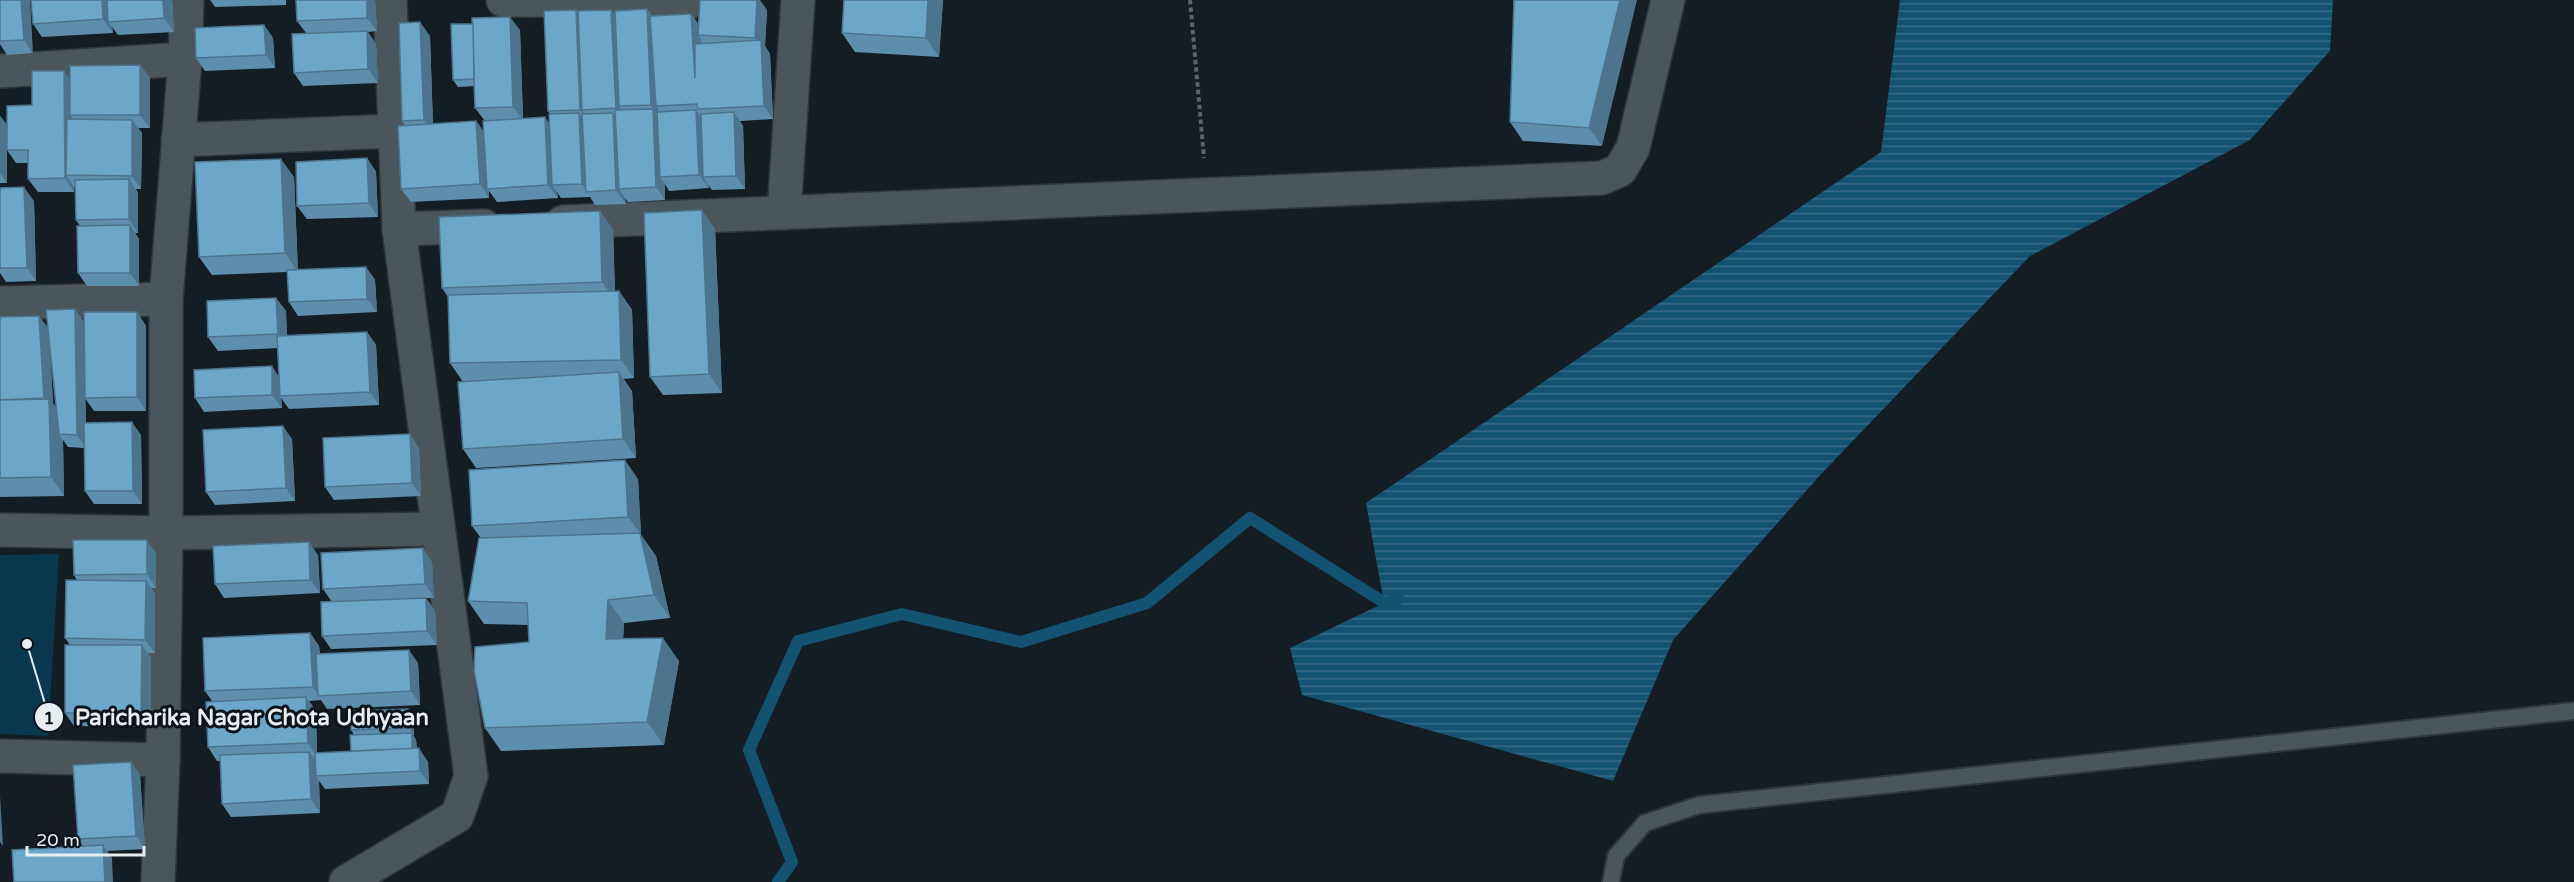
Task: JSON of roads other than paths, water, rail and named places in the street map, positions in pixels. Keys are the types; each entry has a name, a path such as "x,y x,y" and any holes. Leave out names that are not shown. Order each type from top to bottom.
{"street":[{"path":"158,882 163,760 166,299 185,59 187,0"},
{"path":"346,882 457,816 471,776 399,229 390,0"},
{"path":"503,0 692,1"},
{"path":"784,213 798,0"},
{"path":"399,229 1602,178 1620,170 1633,148 1668,0"},
{"path":"0,71 185,59"},
{"path":"178,140 396,131"},
{"path":"0,303 166,299"},
{"path":"0,530 166,533 438,529"},
{"path":"0,756 163,760"}],"lane":[{"path":"1611,882 1616,856 1645,823 1699,805 2574,711"}],"waterway":[{"path":"778,882 792,862 749,750 798,641 902,614 1021,642 1147,603 1250,518 1385,603 1398,599"}],"place":[{"name":"Paricharika Nagar Chota Udhyaan","path":"27,644"}]}
